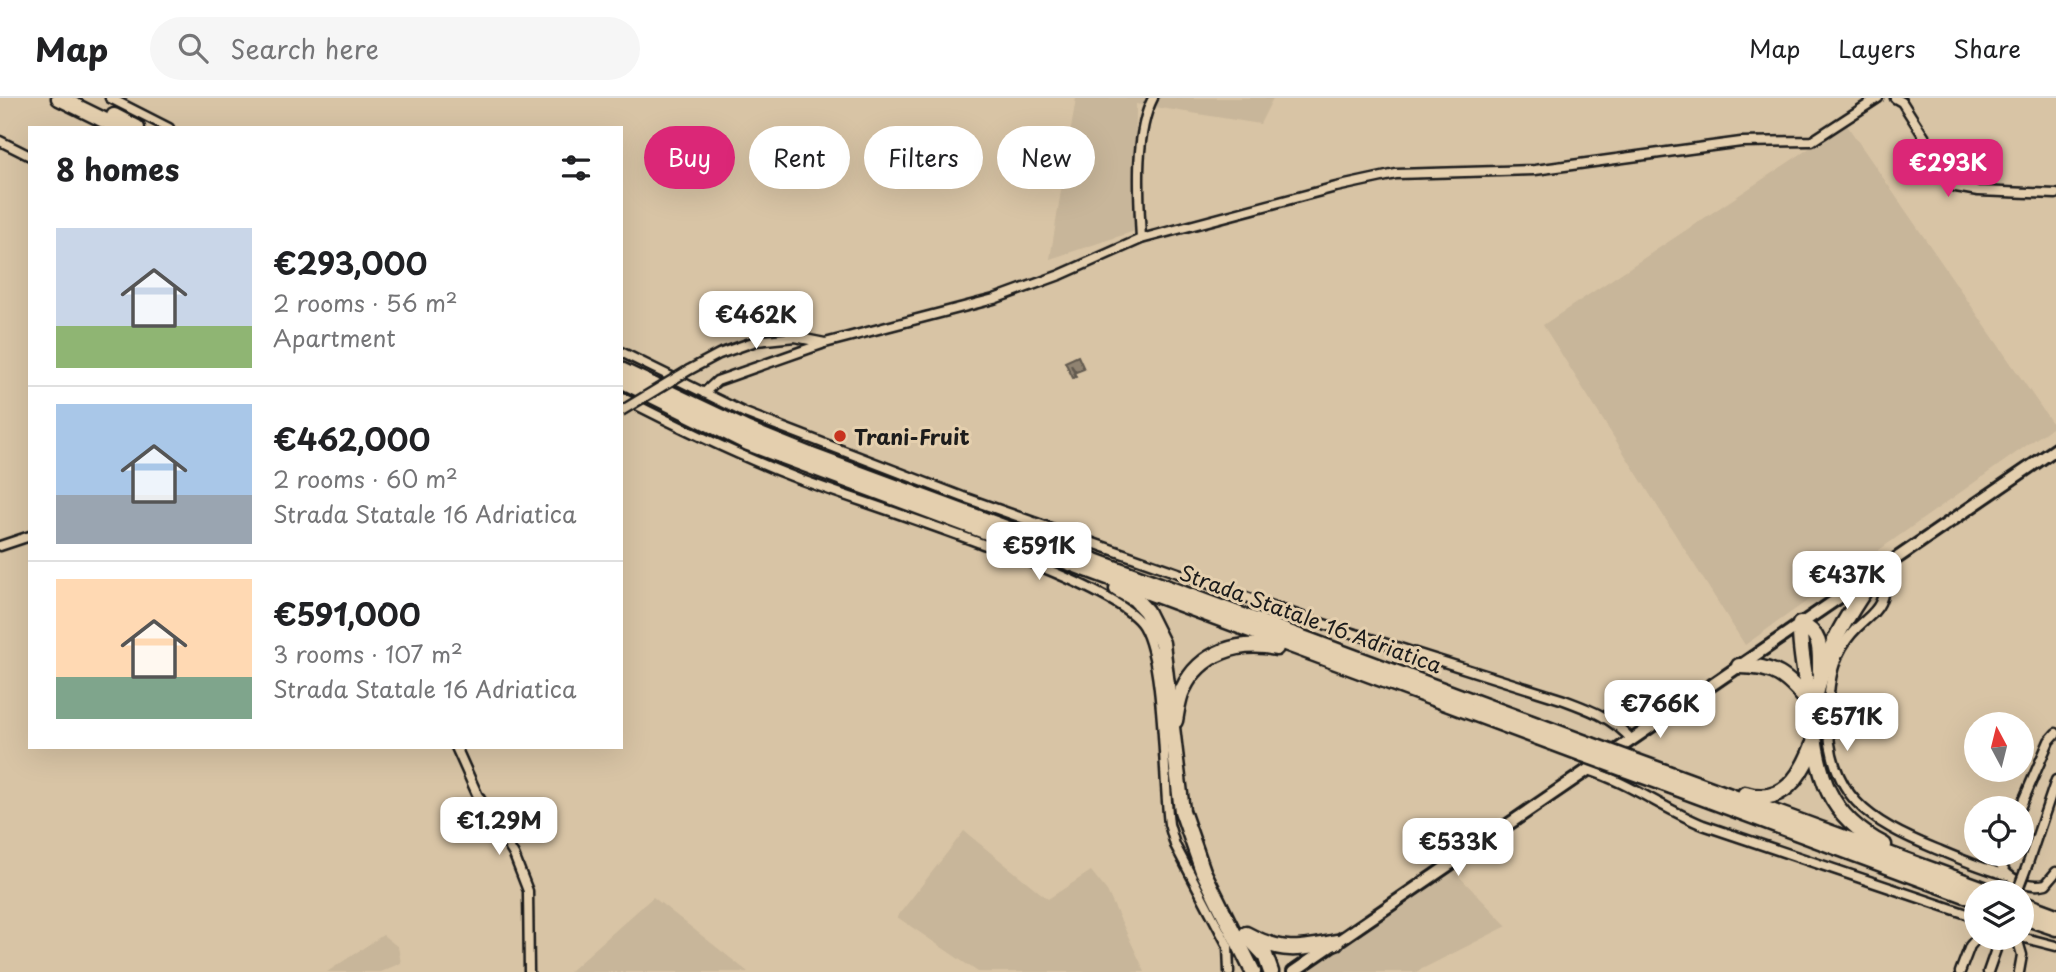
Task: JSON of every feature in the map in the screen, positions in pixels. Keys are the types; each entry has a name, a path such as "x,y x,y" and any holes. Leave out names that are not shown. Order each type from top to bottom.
{"highway":[{"path":"60,98 116,126"},
{"path":"78,98 133,126"},
{"name":"Strada Statale 16 Adriatica","path":"623,371 748,430 812,456 1587,749 1964,882"},
{"name":"Strada Statale 16 Adriatica","path":"623,381 748,443 1064,562 1587,749"},
{"path":"1064,562 1135,599 1146,611 1162,643 1182,811 1192,847 1243,941 1253,972"},
{"path":"1810,710 1820,671 1838,629 1881,569"},
{"path":"1820,671 1820,643 1810,628 1800,624 1800,650 1813,745 1826,788 1836,806 1865,835 1893,850 1901,859"},
{"path":"1172,732 1182,690 1192,675 1223,650 1241,645 1280,649 1354,676 1399,684"},
{"path":"1740,666 1761,666 1777,672 1793,684 1810,710"},
{"path":"1664,777 1754,797 1771,796 1789,788 1799,777 1813,745"},
{"name":"Strada Statale 16 Adriatica","path":"1664,777 1964,894"},
{"path":"2034,908 2056,916"},
{"path":"2034,921 2056,929"},
{"path":"1243,941 1275,948 1301,949 1336,942"},
{"path":"1240,972 1243,941"},
{"path":"1243,941 1265,955 1272,972"}],"main road":[{"path":"1293,972 2056,449"}],"street":[{"path":"110,98 165,126"},
{"path":"1141,239 1139,198 1144,115 1153,98"},
{"path":"704,393 717,381 825,343 994,299 1060,275 1141,239 1272,202 1396,174 1535,170 1741,142 1812,141 1878,98"},
{"path":"1895,98 1902,102 1956,187 1978,191 2056,194"},
{"path":"0,141 28,155"},
{"path":"623,410 719,354 756,341 795,337 825,343"},
{"path":"623,353 704,393 820,444 1156,568 1564,700 1604,715 1619,725 1632,740"},
{"path":"623,398 792,476 1076,580 1126,608 1141,622 1155,653 1169,824 1175,845 1228,946 1228,972"},
{"path":"0,546 28,537"},
{"path":"1881,569 1884,597 1880,608 1842,647 1829,691 1828,718 1836,765 1852,797 1884,826 2007,875 2039,886 2046,884 2056,872"},
{"path":"2025,796 2049,741 2056,733"},
{"path":"457,749 477,794 514,855 528,891 529,972"},
{"path":"1588,770 1611,777 1668,811 1703,825 1964,912"},
{"path":"2022,880 2056,780"},
{"path":"2002,866 2007,875"},
{"path":"2034,941 2056,946"},
{"path":"1960,972 1968,950"},
{"path":"1988,972 1996,950"},
{"path":"2019,972 2021,950"}],"shaded area":[{"path":"1076,98 1273,98 1260,124 1136,104 1135,231 1050,259 1061,189 1095,189 1095,126 1071,126"},
{"path":"1846,124 2054,426 1745,645 1543,325"},
{"path":"1078,356 1084,369 1076,372 1071,365 1076,377 1073,378 1065,362"},
{"path":"964,831 1048,899 1091,871 1107,891 1145,972 978,972 897,917"},
{"path":"1453,870 1507,926 1416,972 1303,972"},
{"path":"653,897 748,972 569,972"},
{"path":"383,935 398,947 401,963 380,972 327,972"}],"place":[{"name":"Trani-Fruit","path":"840,436"}]}
